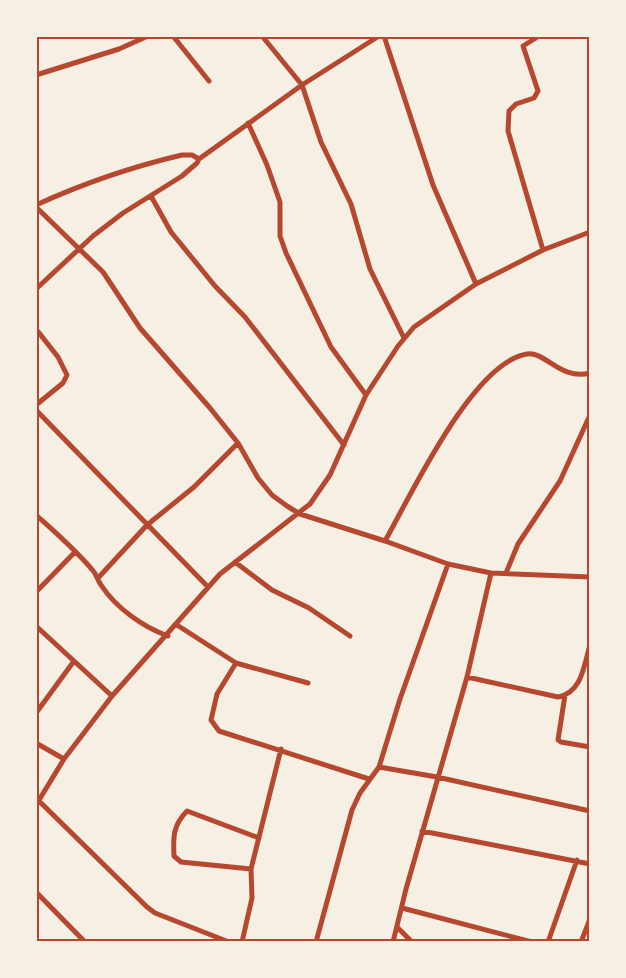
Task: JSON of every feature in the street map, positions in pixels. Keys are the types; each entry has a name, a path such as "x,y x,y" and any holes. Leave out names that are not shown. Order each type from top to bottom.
{"street":[{"path":"36,75 119,49 148,36"},
{"path":"173,36 209,81"},
{"path":"262,36 302,85 321,142 351,204 370,269 404,338"},
{"path":"36,289 79,248 123,213 182,176 197,164 199,158 302,85 379,36"},
{"path":"384,36 433,185 476,284"},
{"path":"539,36 523,46 538,91 534,98 516,104 509,111 508,131 542,250"},
{"path":"248,123 267,165 280,202 280,236 286,253 331,347 366,395"},
{"path":"199,158 182,155 120,170 74,187 36,206 103,272 140,328 238,443 258,478 272,495 300,514 385,541 448,564 491,573 590,577"},
{"path":"151,196 171,232 215,286 245,317 344,445"},
{"path":"229,942 155,914 139,901 38,803 64,759 112,696 168,636 208,587 220,574 300,514 310,504 330,474 366,395 404,338 414,327 476,284 542,250 590,232"},
{"path":"36,329 58,357 67,375 63,383 36,405"},
{"path":"385,541 459,411 490,375 506,363 526,354 538,356 562,372 584,375 590,373"},
{"path":"36,410 208,587"},
{"path":"506,573 518,544 560,481 590,415"},
{"path":"98,578 147,525 194,487 238,443"},
{"path":"36,516 75,552 98,578 103,587 130,615 143,624 168,636"},
{"path":"36,592 75,552"},
{"path":"235,562 272,590 309,608 350,636"},
{"path":"316,942 352,810 369,779 379,767 400,699 448,564"},
{"path":"393,942 437,777 468,677 491,573"},
{"path":"177,625 236,663 308,683"},
{"path":"36,626 112,696"},
{"path":"468,677 558,697 565,696 580,682 590,646"},
{"path":"36,713 74,661"},
{"path":"236,663 217,694 211,720 214,727 219,731 281,749 369,779"},
{"path":"565,696 558,740 590,747"},
{"path":"36,743 64,759"},
{"path":"242,942 252,898 252,869 281,749"},
{"path":"379,767 437,777 590,811"},
{"path":"252,869 181,862 174,856 173,835 178,820 187,811 259,838"},
{"path":"422,831 590,864"},
{"path":"548,942 577,860"},
{"path":"36,892 85,942"},
{"path":"402,908 532,942"},
{"path":"580,942 590,919"},
{"path":"397,927 412,942"}]}
